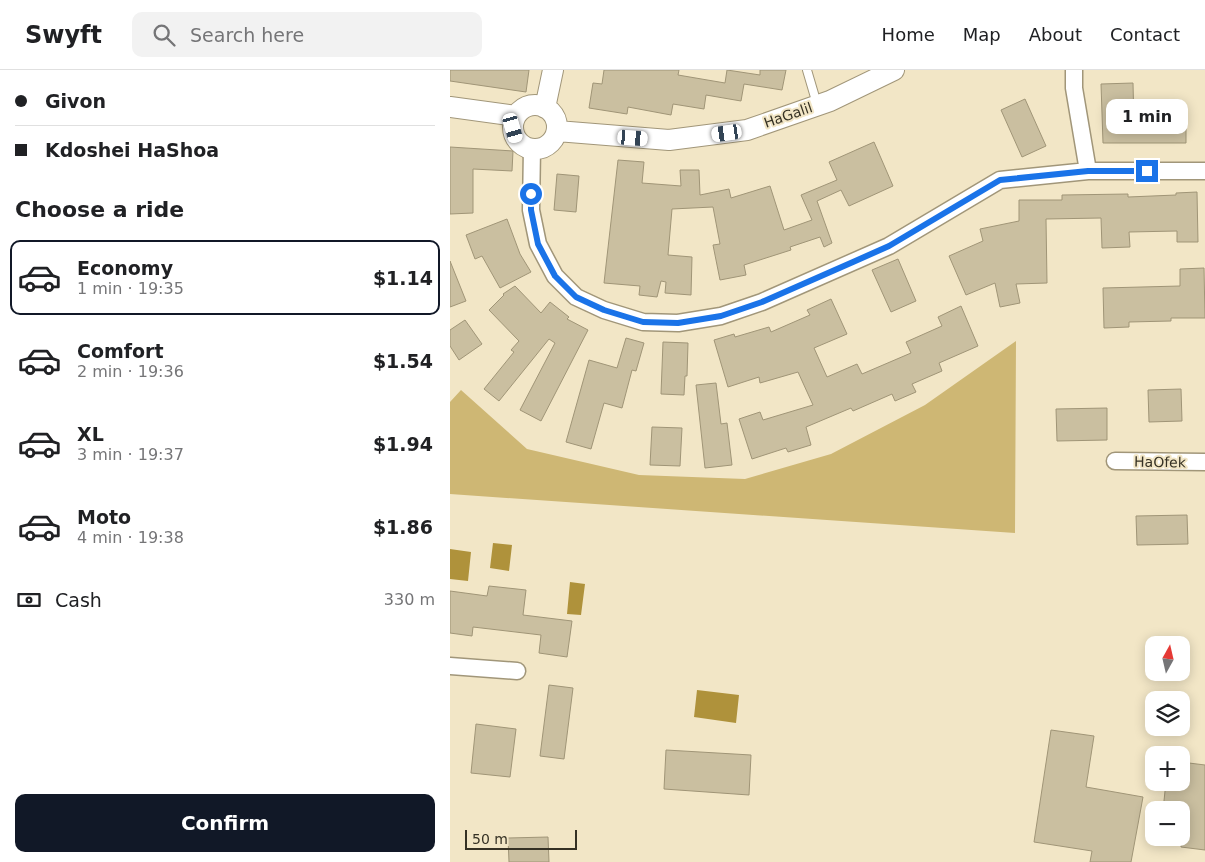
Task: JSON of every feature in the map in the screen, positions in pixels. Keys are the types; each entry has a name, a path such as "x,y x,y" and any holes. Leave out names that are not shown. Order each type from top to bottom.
{"street":[{"path":"545,108 553,70"},
{"name":"HaGalil","path":"557,131 669,140 747,130 830,101 894,70"},
{"path":"1074,70 1074,88 1088,171"},
{"path":"530,106 545,108 554,116 557,131 552,142 546,147 528,149 516,139 514,122 523,109 530,106"},
{"path":"450,107 514,122"},
{"path":"450,120 514,122"},
{"path":"532,148 531,210 538,244 555,276 576,297 604,310 643,322 678,323 721,316 762,302 889,246 1000,180 1088,171 1205,171"},
{"name":"HaOfek","path":"1115,461 1205,462"},
{"path":"450,666 517,671"}],"lane":[{"path":"807,70 817,105"}],"shaded area":[{"path":"1016,341 1015,533 450,494 450,402 461,390 527,449 639,475 745,479 831,454 925,405"},
{"path":"493,543 512,545 509,571 490,568"},
{"path":"450,549 471,552 468,581 450,579"},
{"path":"570,582 585,584 581,615 567,614"},
{"path":"697,690 739,695 736,723 694,717"}],"building":[{"path":"450,70 529,70 526,92 450,81"},
{"path":"604,70 679,70 678,75 725,83 727,70 760,75 760,70 786,70 782,90 744,84 741,101 706,95 704,109 673,104 671,115 628,107 627,114 589,108 593,83 602,84"},
{"path":"1133,83 1134,124 1186,123 1186,143 1103,143 1101,84"},
{"path":"1025,99 1046,146 1022,157 1001,110"},
{"path":"874,142 893,186 849,206 841,190 817,201 832,243 824,247 820,237 790,247 791,250 744,265 746,275 720,280 713,245 720,244 713,207 672,209 668,255 692,257 691,295 665,293 666,282 661,281 657,297 639,295 640,286 604,283 618,160 644,162 642,183 681,186 680,170 699,170 700,195 729,189 731,198 770,186 784,230 812,220 801,195 837,180 829,162"},
{"path":"450,147 513,151 512,171 473,169 473,213 450,214"},
{"path":"557,174 579,176 576,212 554,210"},
{"path":"1197,192 1198,242 1177,242 1177,231 1129,232 1130,247 1102,248 1101,218 1046,219 1047,283 1016,284 1020,303 1000,307 995,283 966,295 949,256 983,241 980,229 1019,221 1019,200 1062,200 1062,195 1128,194 1128,197"},
{"path":"507,219 520,254 531,272 500,288 482,256 475,259 466,235"},
{"path":"898,259 916,301 891,312 872,270"},
{"path":"450,261 466,301 450,307"},
{"path":"1204,268 1205,318 1171,318 1171,321 1129,322 1129,327 1104,328 1103,288 1180,286 1180,269"},
{"path":"515,286 541,313 550,302 569,317 567,319 588,330 541,421 520,410 555,343 549,339 499,401 484,389 514,352 511,350 519,341 489,310 503,294"},
{"path":"831,299 847,334 814,348 827,377 857,364 862,374 911,353 906,342 942,326 938,317 961,306 978,346 939,363 942,371 912,384 916,392 895,401 892,394 853,411 851,408 806,427 811,445 788,452 786,448 752,459 739,419 760,412 763,420 813,405 798,372 760,383 759,377 728,387 714,340 734,334 735,337 769,327 771,332 810,315 807,310"},
{"path":"465,320 482,344 459,360 450,346 450,330"},
{"path":"626,338 644,343 636,371 632,370 622,408 604,403 591,449 566,442 589,360 617,368"},
{"path":"663,342 688,343 687,376 685,376 684,395 661,394"},
{"path":"716,383 721,424 727,423 732,465 705,468 696,385"},
{"path":"1181,389 1182,421 1149,422 1148,390"},
{"path":"1107,408 1107,440 1057,441 1056,409"},
{"path":"652,427 682,428 680,466 650,465"},
{"path":"1187,515 1188,544 1137,545 1136,516"},
{"path":"489,586 526,590 523,615 572,621 567,657 539,653 541,635 473,627 472,636 450,633 450,591 487,596"},
{"path":"549,685 573,688 564,759 540,756"},
{"path":"476,724 516,729 510,777 471,773"},
{"path":"1051,730 1094,736 1086,787 1143,797 1131,862 1090,862 1092,851 1034,842"},
{"path":"666,750 751,755 749,795 664,789"},
{"path":"1190,763 1205,765 1205,850 1181,847 1190,846 1190,801 1164,801 1165,791 1190,791"},
{"path":"548,837 549,862 509,862 508,838"}],"route":[{"path":"531,194 531,210 538,244 555,276 576,297 604,310 643,322 678,323 721,316 762,302 853,262 889,246 1000,180 1088,171 1147,171"}]}
